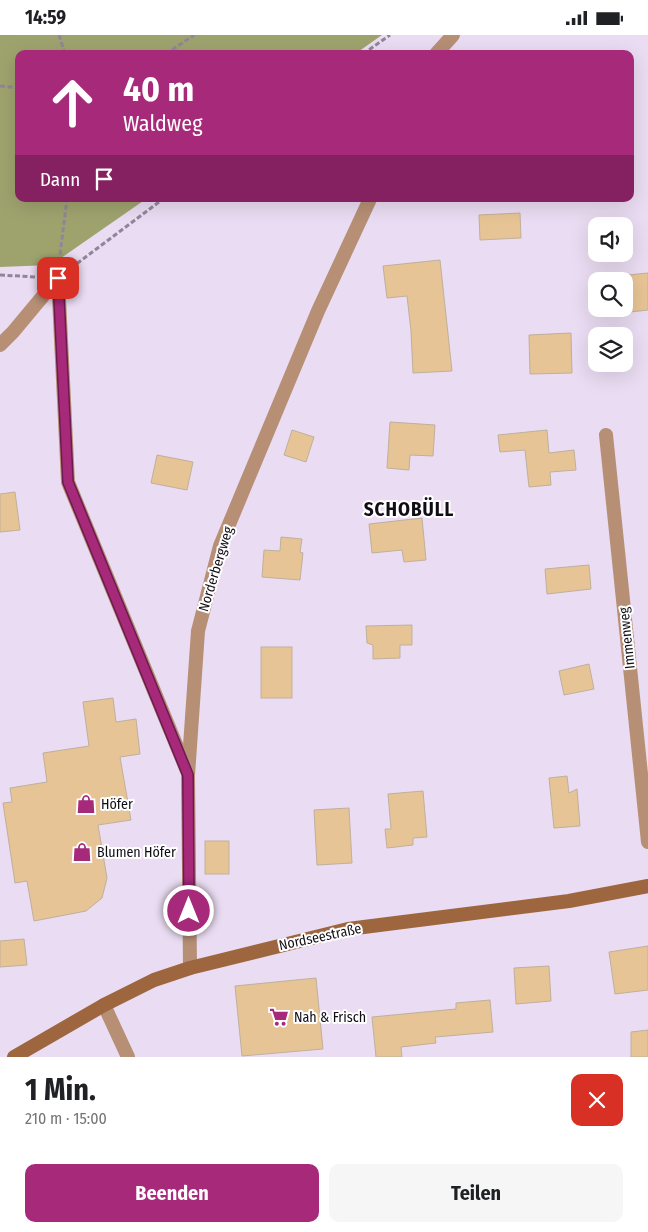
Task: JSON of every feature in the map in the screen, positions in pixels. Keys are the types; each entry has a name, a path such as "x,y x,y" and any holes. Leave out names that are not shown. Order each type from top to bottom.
{"main road":[{"name":"Nordseestraße","path":"14,1057 104,1005 154,979 190,968 348,929 569,901 648,886"}],"street":[{"path":"438,50 453,35"},
{"name":"Norderbergweg","path":"190,968 188,775 198,631 220,546 318,311 369,202"},
{"path":"0,345 58,278"},
{"path":"58,278 68,482 188,775"},
{"name":"Immenweg","path":"606,435 648,842"},
{"path":"104,1005 128,1057"}],"path":[{"path":"59,35 64,50"},
{"path":"172,50 194,35"},
{"path":"369,50 390,35"},
{"path":"0,86 15,88"},
{"path":"58,278 67,202"},
{"path":"0,275 58,278 159,202"}],"green space":[{"path":"0,35 382,35 361,50 15,50 15,202 142,202 51,265 0,267"}],"building":[{"path":"520,213 521,238 480,240 479,215"},
{"path":"440,260 452,371 413,373 407,296 387,298 383,266"},
{"path":"648,273 648,310 633,312 633,274"},
{"path":"571,333 572,373 530,374 529,335"},
{"path":"390,422 435,425 433,456 410,455 409,470 387,468"},
{"path":"292,430 314,437 306,462 284,455"},
{"path":"547,430 549,453 574,450 576,470 550,472 551,485 529,487 525,450 500,452 498,435"},
{"path":"157,455 193,462 187,490 151,483"},
{"path":"15,492 20,530 0,532 0,494"},
{"path":"422,518 426,560 404,562 402,550 372,553 369,524"},
{"path":"281,537 302,539 300,552 303,553 300,580 262,577 264,550 280,551"},
{"path":"589,565 591,589 547,594 545,569"},
{"path":"412,625 412,645 400,645 400,658 373,659 373,645 367,643 366,626"},
{"path":"261,647 292,647 292,698 261,698"},
{"path":"589,664 594,689 564,695 559,671"},
{"path":"113,698 116,722 136,719 140,754 120,757 131,820 98,825 107,878 102,898 86,911 34,921 27,881 15,883 3,803 12,802 10,788 47,782 43,753 89,746 83,702"},
{"path":"567,776 569,793 577,789 580,826 554,828 549,778"},
{"path":"423,791 427,837 413,838 413,845 387,848 385,829 391,829 388,794"},
{"path":"349,808 352,863 317,865 314,810"},
{"path":"205,841 229,841 229,874 205,874"},
{"path":"24,939 27,965 0,967 0,941"},
{"path":"648,946 648,990 615,994 609,952"},
{"path":"549,966 551,1001 516,1004 514,968"},
{"name":"Nah & Frisch","path":"316,978 323,1049 242,1056 235,986"},
{"path":"490,1000 493,1032 435,1037 436,1043 401,1047 402,1057 376,1057 372,1017 456,1009 456,1003"},
{"path":"648,1030 648,1057 631,1057 631,1032"}],"place":[{"name":"Höfer","path":"86,804"},
{"name":"Blumen Höfer","path":"82,852"},
{"name":"Nah & Frisch","path":"279,1017"}],"district":[{"name":"SCHOBÜLL","path":"409,509"}],"route":[{"path":"58,278 68,482 188,775 189,911"}]}
